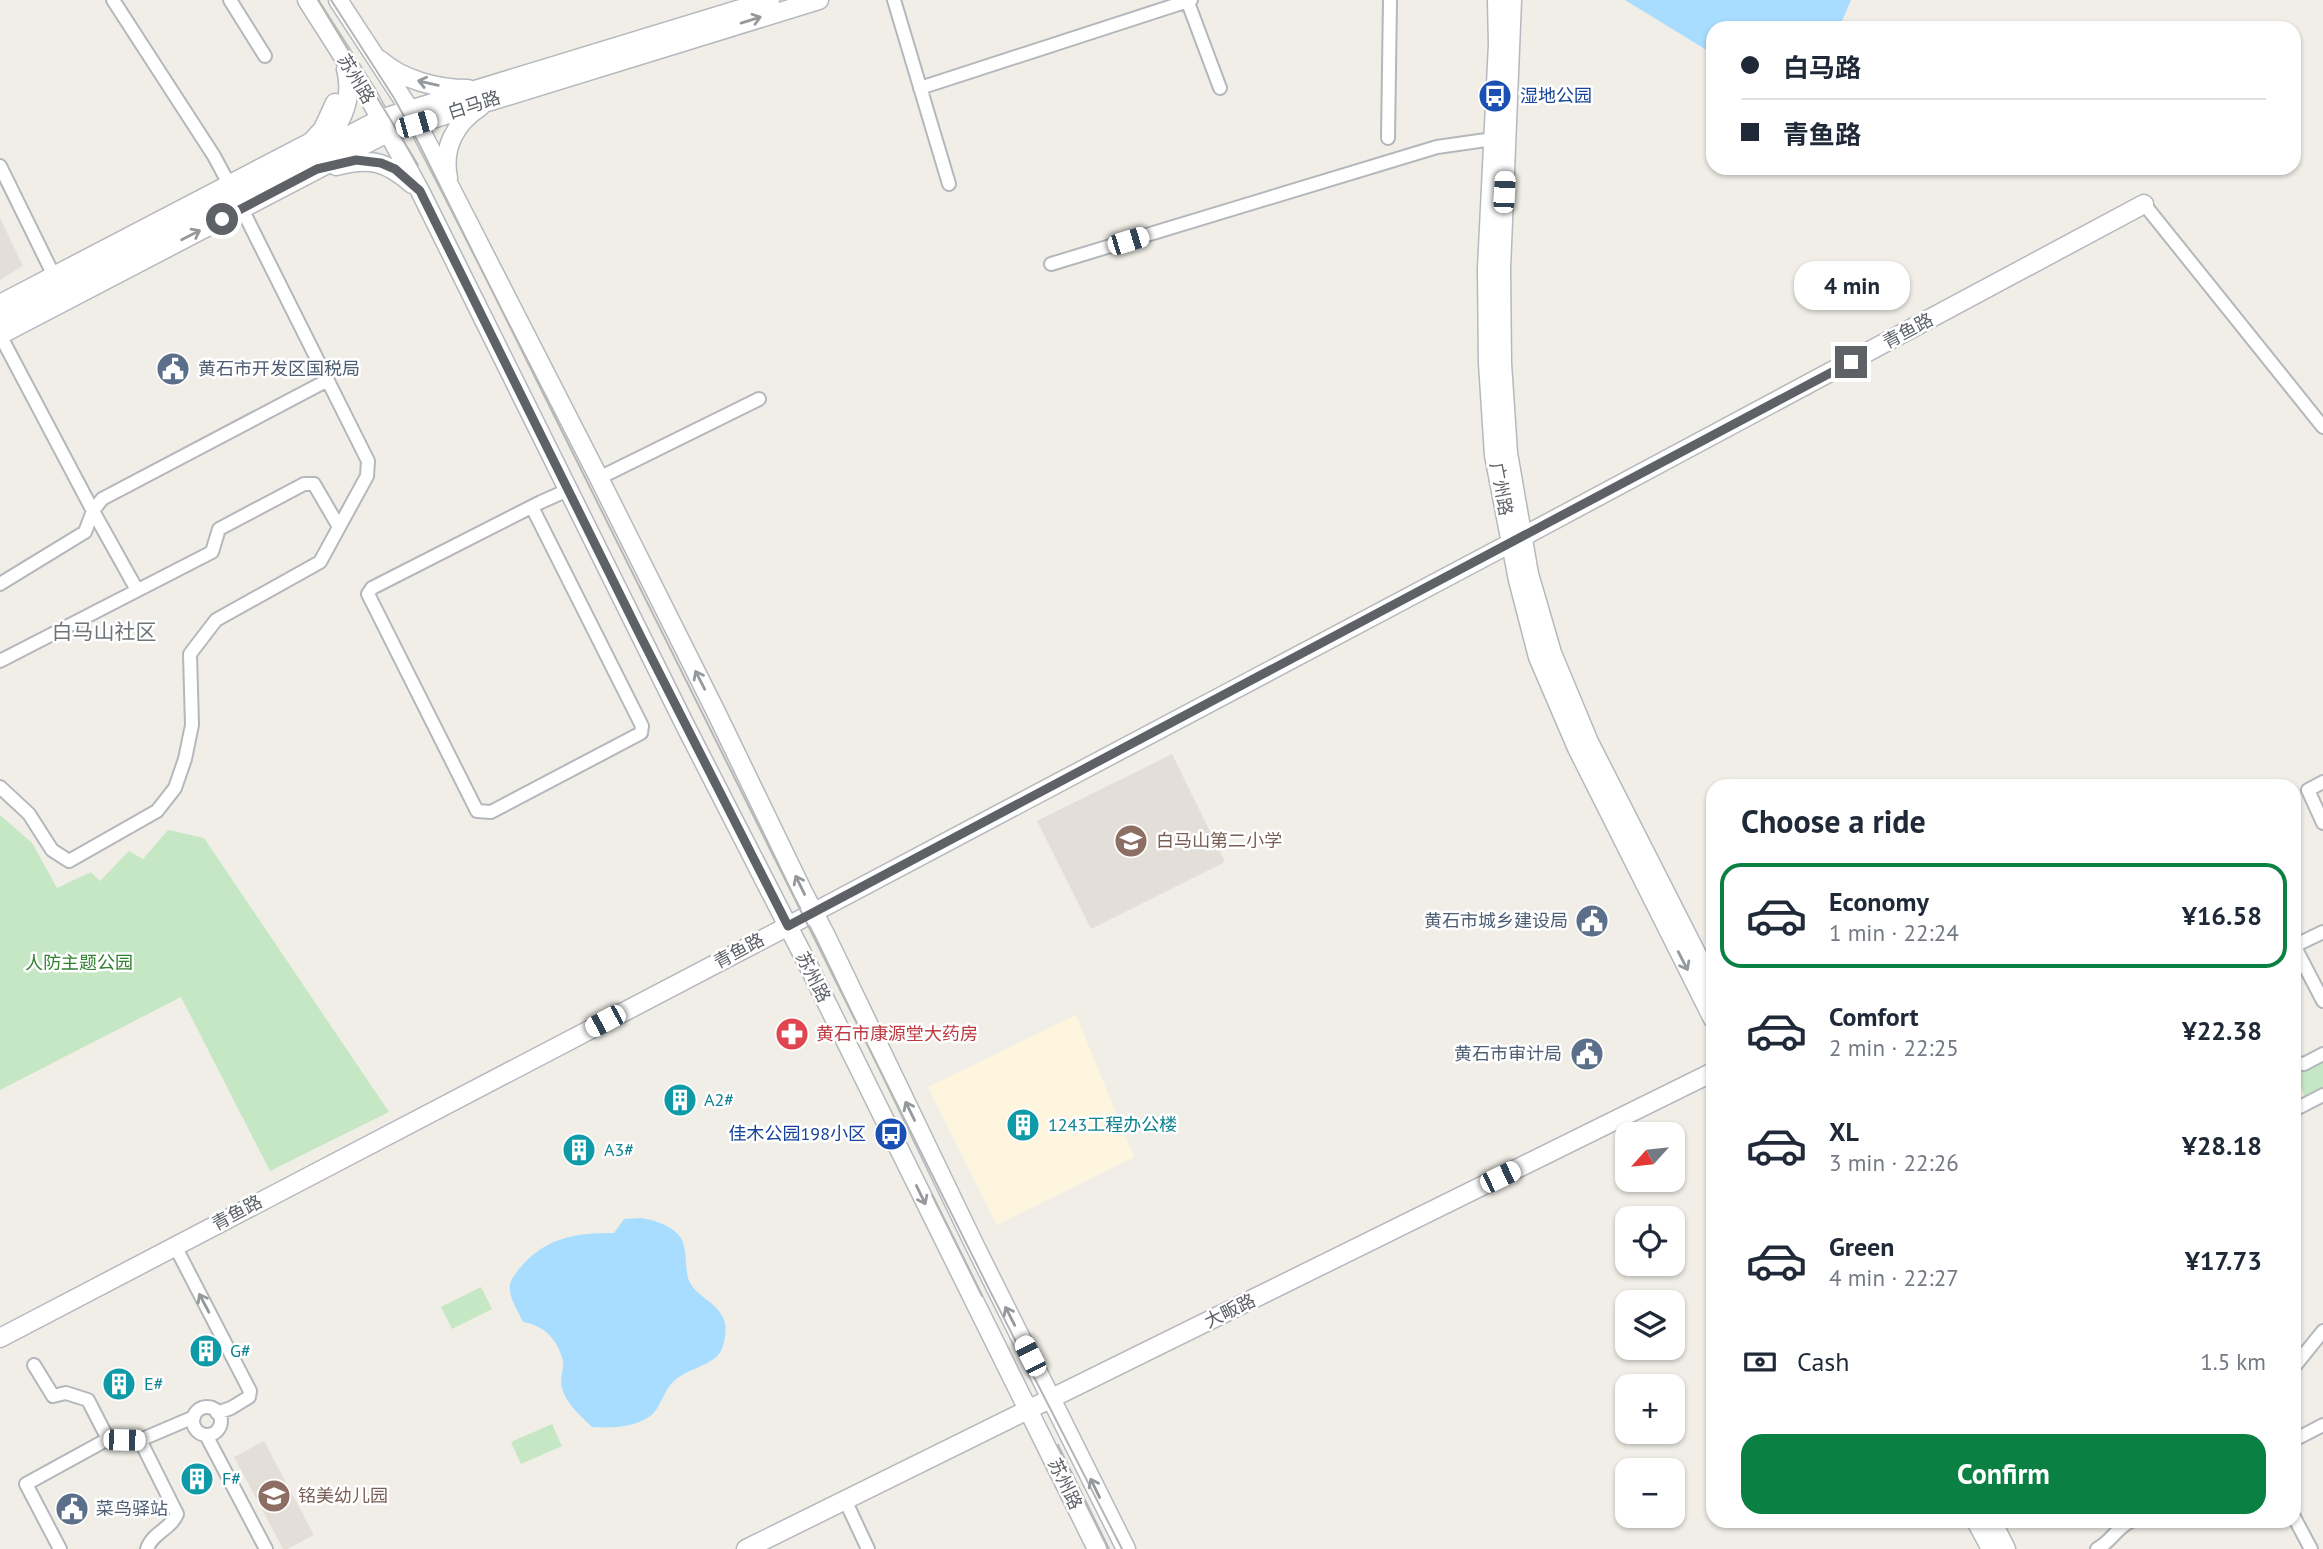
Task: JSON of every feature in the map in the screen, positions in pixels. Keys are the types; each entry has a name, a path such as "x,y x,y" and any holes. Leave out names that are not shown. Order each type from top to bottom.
{"street":[{"path":"115,0 229,184"},
{"path":"230,0 265,56"},
{"name":"苏州路","path":"307,0 367,94 420,191 1097,1549"},
{"name":"苏州路","path":"338,0 413,117 599,478 1126,1549"},
{"name":"白马路","path":"0,320 57,282 299,162 384,126 770,0"},
{"name":"白马路","path":"494,91 819,0"},
{"path":"894,0 949,184"},
{"path":"1388,138 1390,0"},
{"name":"广州路","path":"1497,0 1487,269 1488,363 1494,455 1552,653 1589,743 1706,972"},
{"name":"广州路","path":"1512,0 1501,269 1502,363 1518,580 1538,657 1562,714 1706,1005"},
{"path":"920,88 1188,1 1220,88"},
{"path":"372,53 389,68 416,80 451,89 494,91"},
{"path":"299,162 325,143 341,119 350,85 343,59"},
{"path":"449,185 445,166 446,150 461,123 494,91"},
{"path":"0,304 57,282 229,184 311,142 323,129 335,103"},
{"name":"白马路","path":"0,335 317,169 384,126"},
{"path":"1051,264 1437,147 1493,139"},
{"path":"317,169 356,160 381,163 395,169 420,191"},
{"path":"0,166 57,282"},
{"path":"2144,204 2323,427"},
{"name":"青鱼路","path":"0,1338 788,926 2144,204"},
{"path":"0,787 29,814 52,850 69,862 157,811 175,788 185,759 192,725 190,653 216,620 320,562 367,476 368,461 242,209"},
{"path":"0,335 137,590"},
{"path":"0,584 85,532 93,511 102,499 328,380"},
{"path":"599,478 759,399"},
{"path":"0,661 212,552 219,528 304,484 314,484 339,527"},
{"path":"532,507 642,726 641,733 491,812 477,811 369,594 372,588 532,507 568,489"},
{"path":"2323,782 2308,790 2323,823"},
{"path":"2301,941 2323,932"},
{"path":"2301,959 2323,1001"},
{"path":"2301,1064 2323,1054"},
{"name":"大畈路","path":"746,1549 1706,1075"},
{"path":"2301,1106 2323,1095"},
{"path":"175,1246 250,1391 249,1397 244,1401 218,1413"},
{"path":"2301,1358 2323,1331"},
{"path":"34,1365 52,1396 66,1393 88,1400 108,1439"},
{"path":"60,1549 26,1484 108,1439 141,1440 194,1417 203,1408 212,1408 221,1418 220,1427 213,1434 206,1435"},
{"path":"194,1417 197,1430 206,1435 266,1549"},
{"path":"2301,1436 2323,1425"},
{"path":"141,1440 177,1514 175,1520 150,1540 147,1549"},
{"path":"845,1500 869,1549"},
{"path":"1980,1528 1991,1549"},
{"path":"1996,1528 2006,1549"},
{"path":"2097,1549 2109,1542 2117,1528"},
{"path":"2300,1528 2311,1549"}],"shaded area":[{"path":"0,218 23,266 0,280"},
{"name":"白马山第二小学","path":"1172,754 1225,862 1091,929 1037,821"},
{"path":"1076,1015 1134,1157 997,1225 928,1087"},
{"name":"铭美幼儿园","path":"264,1441 314,1535 287,1549 283,1549 234,1457"}],"green space":[{"name":"人防主题公园","path":"0,815 32,843 57,888 91,872 100,881 129,851 143,859 168,830 204,838 389,1112 270,1171 181,997 0,1090"},
{"path":"2323,1056 2323,1087 2305,1096 2301,1088 2301,1067"},
{"path":"481,1287 492,1309 452,1329 441,1307"},
{"path":"552,1424 562,1446 521,1464 511,1442"}],"water":[{"path":"1625,0 1851,0 1842,21 1706,21 1706,50"},
{"path":"641,1218 658,1222 679,1235 685,1249 691,1285 722,1316 726,1326 724,1344 714,1358 673,1382 649,1417 629,1425 592,1427 564,1394 561,1385 563,1361 558,1346 544,1330 523,1322 512,1299 510,1284 530,1258 551,1243 574,1236 614,1233 624,1219"}],"tram line":[{"path":"318,0 418,165"},
{"path":"331,0 394,98 418,142 990,1291 1122,1549"},
{"path":"932,1195 982,1296"},
{"path":"1058,1445 1109,1549"}],"place":[{"name":"湿地公园","path":"1495,96"},
{"name":"黄石市开发区国税局","path":"173,369"},
{"name":"白马山第二小学","path":"1131,841"},
{"name":"黄石市城乡建设局","path":"1592,921"},
{"name":"黄石市康源堂大药房","path":"792,1034"},
{"name":"黄石市审计局","path":"1587,1054"},
{"name":"A2#","path":"680,1100"},
{"name":"1243工程办公楼","path":"1023,1125"},
{"name":"佳木公园198小区","path":"891,1134"},
{"name":"A3#","path":"579,1150"},
{"name":"G#","path":"206,1351"},
{"name":"E#","path":"119,1384"},
{"name":"F#","path":"197,1479"},
{"name":"铭美幼儿园","path":"274,1496"},
{"name":"菜鸟驿站","path":"72,1509"}],"district":[{"name":"白马山社区","path":"104,632"}],"route":[{"path":"222,219 317,169 356,160 381,163 395,169 420,191 788,926 1851,362"}]}
